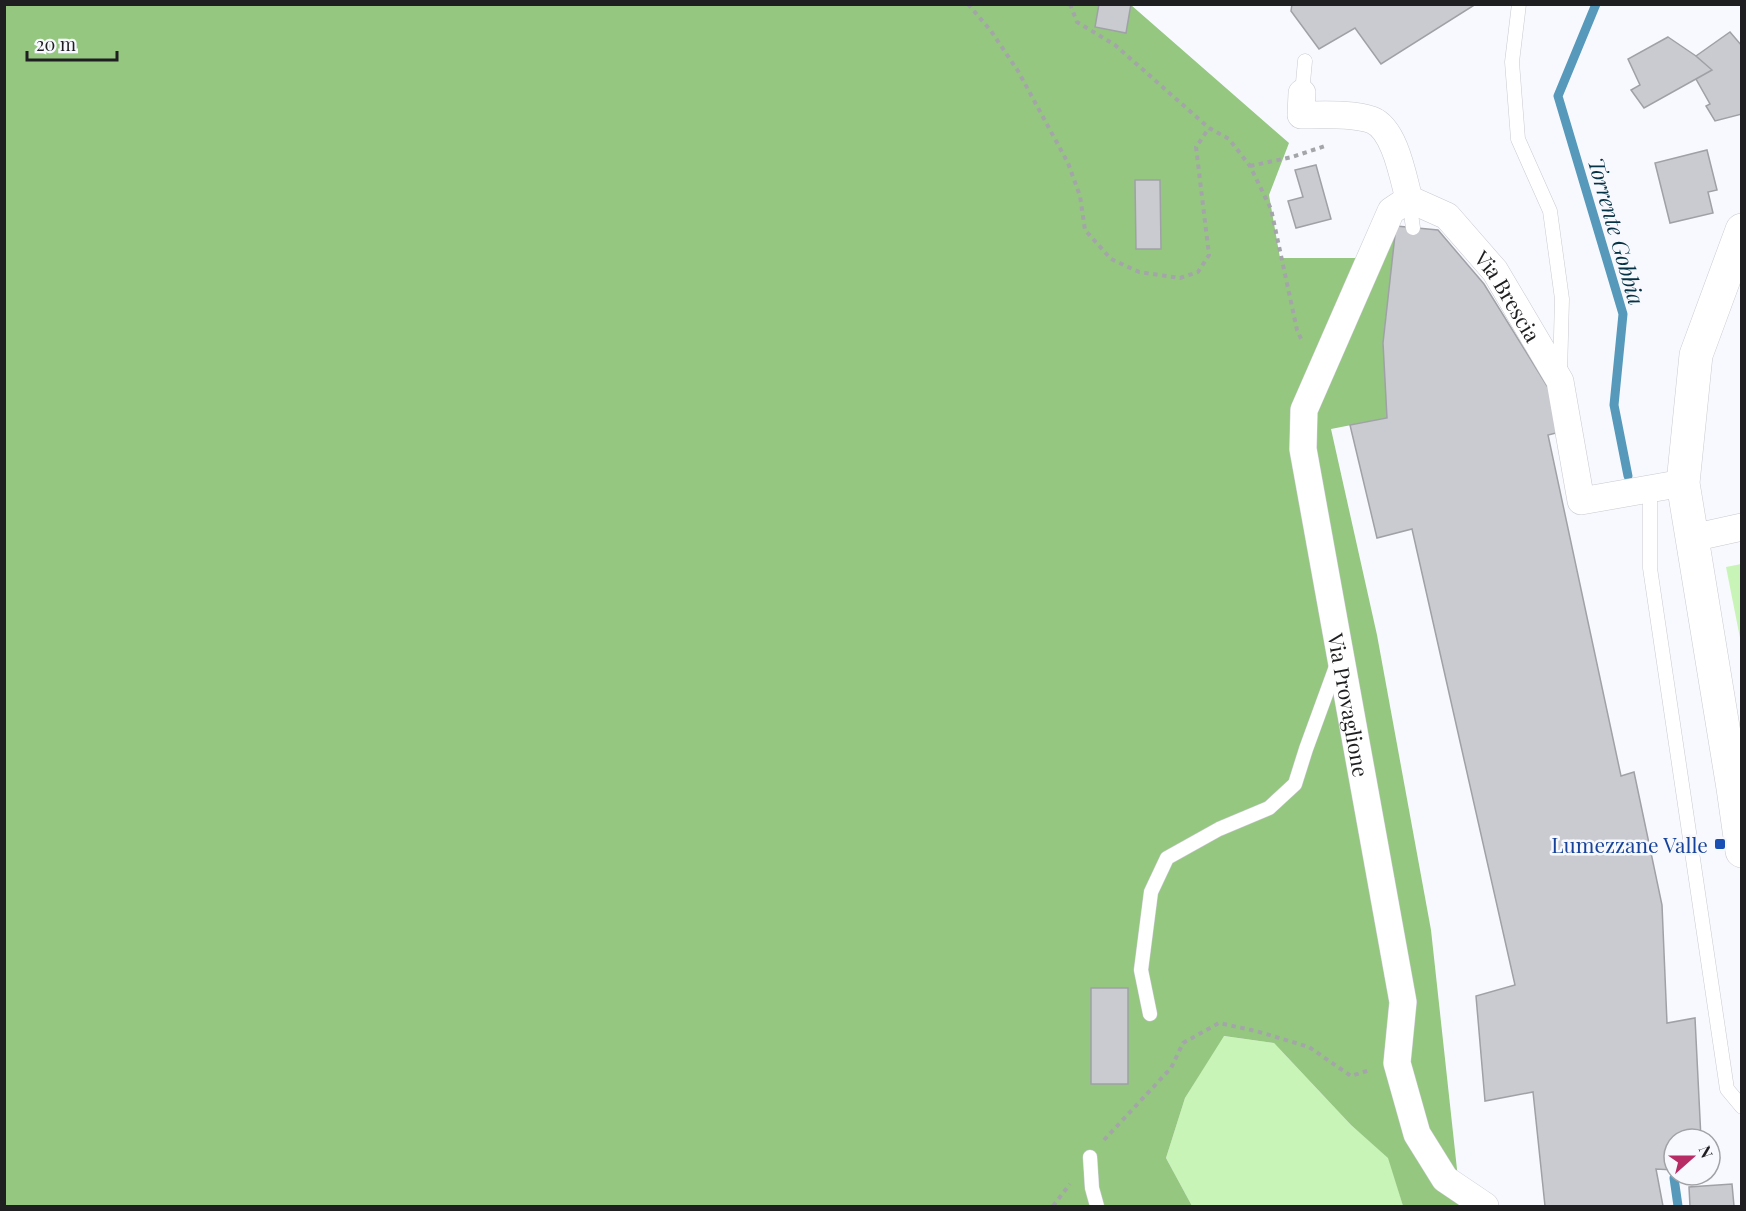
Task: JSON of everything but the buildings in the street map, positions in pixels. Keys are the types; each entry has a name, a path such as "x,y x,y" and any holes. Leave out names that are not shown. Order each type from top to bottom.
{"main road":[{"path":"1742,230 1696,355 1683,483 1737,787 1742,851"}],"street":[{"path":"1302,93 1301,115 1344,116 1373,120 1386,132 1393,144 1409,199"},
{"name":"Via Brescia","path":"1409,199 1447,216 1495,271 1560,385 1581,501 1683,483"},
{"name":"Via Provaglione","path":"1409,199 1391,211 1304,410 1303,449 1403,1002 1397,1063 1417,1134 1445,1179 1485,1206"},
{"path":"1692,538 1742,527"}],"lane":[{"path":"1519,4 1512,62 1518,139 1550,212 1562,299 1560,385"},
{"path":"1302,93 1305,61"},
{"path":"1409,199 1413,228"},
{"path":"1650,489 1650,568 1699,903 1727,1089 1742,1107"},
{"path":"1150,1014 1141,970 1151,892 1167,858 1219,830 1269,808 1295,784 1305,749 1341,653"},
{"path":"1090,1157 1092,1188 1097,1206"}],"path":[{"path":"968,4 991,31 1018,71 1068,163 1080,196 1085,230 1111,259 1139,272 1180,278 1198,272 1209,255 1196,147 1209,128"},
{"path":"1070,4 1077,22 1114,45 1209,128 1229,139 1250,166 1270,208 1297,330 1311,363 1323,368"},
{"path":"1250,166 1333,145"},
{"path":"1053,1206 1090,1157 1171,1068 1183,1043 1219,1023 1256,1031 1309,1047 1351,1076 1397,1063"}],"green space":[{"path":"5,5 1131,5 1289,143 1269,195 1280,258 1359,258 1396,226 1387,418 1331,429 1377,635 1431,930 1461,1206 1403,1206 1388,1158 1351,1125 1274,1043 1224,1036 1185,1098 1166,1158 1192,1206 5,1206"},
{"path":"1742,564 1741,643 1726,567"},
{"path":"1223,1036 1274,1043 1351,1125 1389,1158 1403,1206 1192,1206 1166,1158 1185,1098"}],"waterway":[{"name":"Torrente Gobbia","path":"1596,4 1558,96 1623,314 1614,405 1628,476"},
{"name":"Torrente Gobbia","path":"1675,1187 1678,1206"}],"place":[{"name":"Lumezzane Valle","path":"1720,844"}]}
